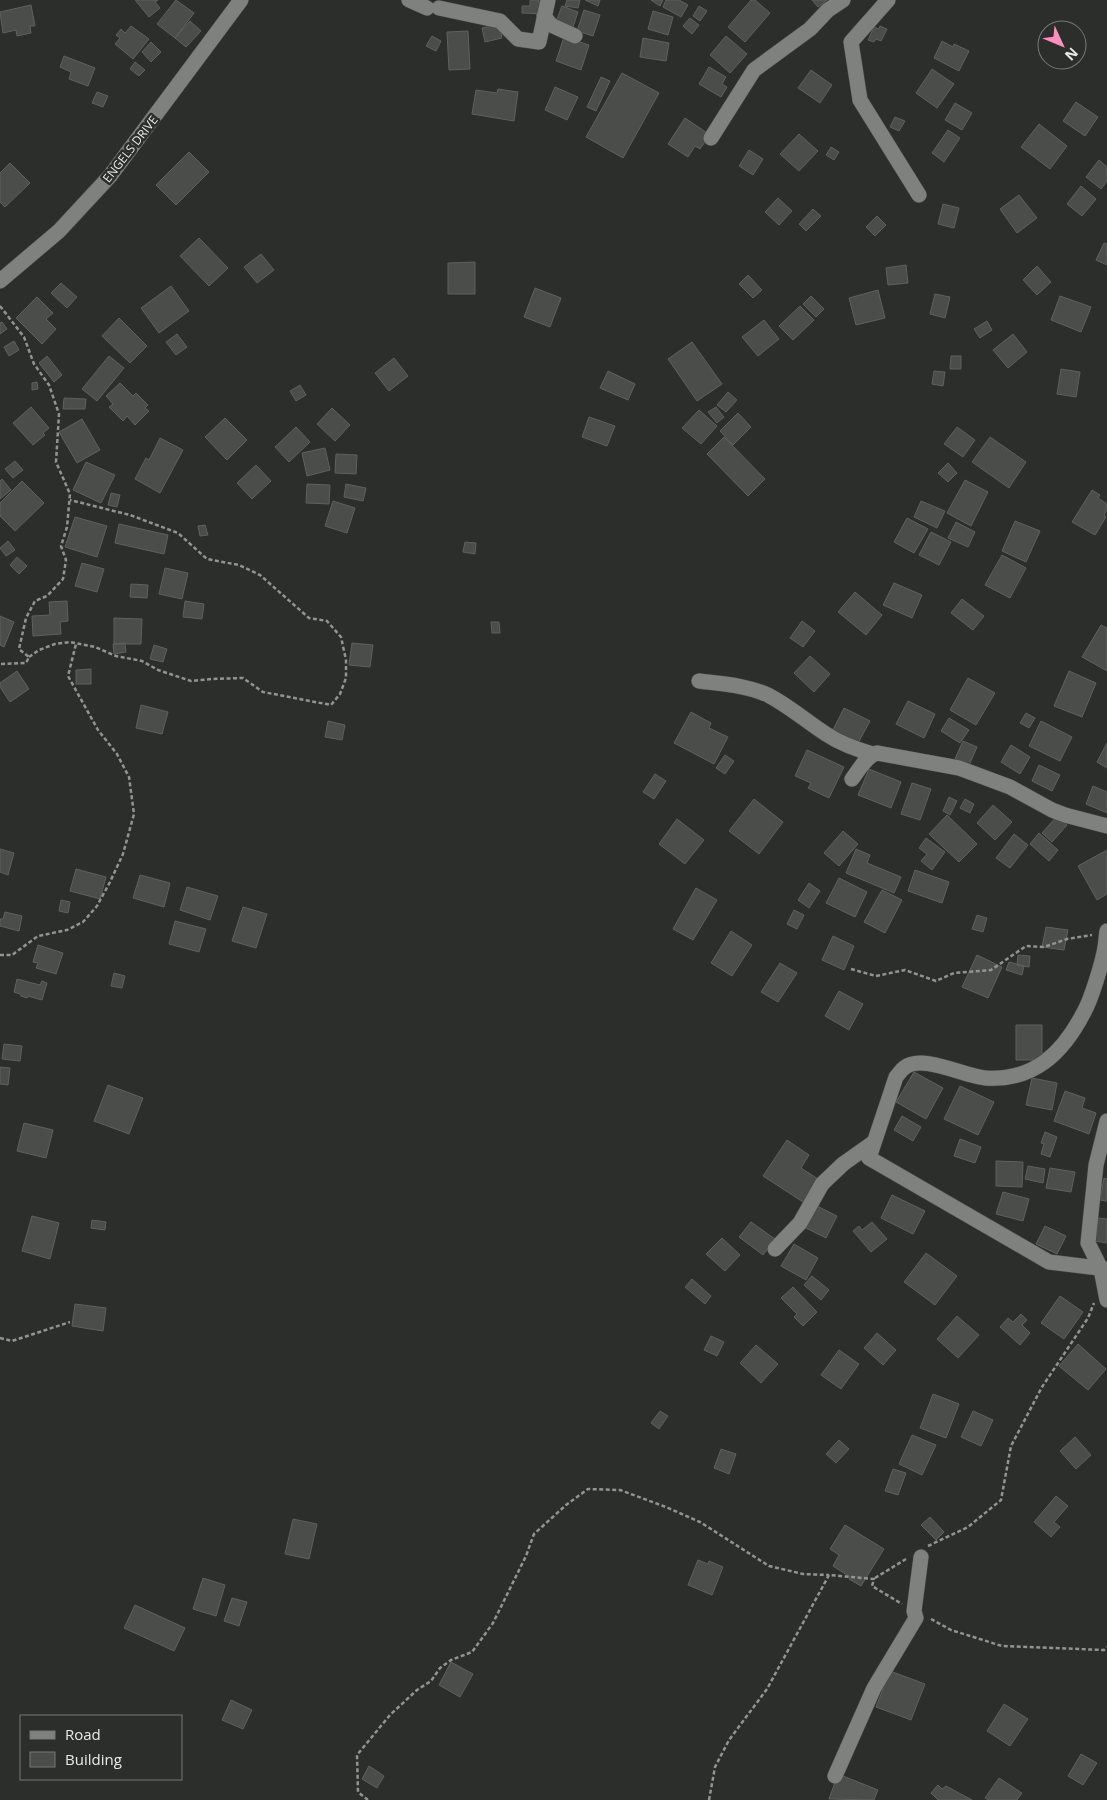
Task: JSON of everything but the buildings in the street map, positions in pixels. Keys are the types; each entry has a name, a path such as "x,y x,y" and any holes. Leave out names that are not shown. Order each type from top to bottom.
{"street":[{"name":"ENGELS DRIVE","path":"0,281 59,231 110,176 241,0"},
{"path":"409,0 433,8 500,20 518,39 539,42 548,0"},
{"path":"711,138 754,70 810,29 828,10 843,0"},
{"path":"888,0 851,42 860,100 919,195"},
{"path":"544,16 551,25 575,36"},
{"path":"699,681 748,688 767,695 789,707 826,734 844,744 872,754 876,753 959,768 1004,784 1064,815 1107,826"},
{"path":"852,779 872,754"},
{"path":"1106,938 1107,965"},
{"path":"1104,1269 1049,1262 869,1158 896,1077 904,1067 925,1063 984,1078 1013,1076 1042,1065 1051,1058 1068,1039 1085,1011 1106,938"},
{"path":"1100,1301 1104,1269 1088,1242 1096,1166 1107,1121"},
{"path":"775,1249 800,1223 822,1184 843,1164 874,1142"},
{"path":"835,1776 874,1688 916,1618 914,1611 917,1555"}],"path":[{"path":"0,306 24,337 34,364 49,385 58,414 56,462 70,494 67,527 61,546 66,560 62,579 47,596 35,601 26,618 19,649 29,656"},
{"path":"0,664 26,663 29,656 39,650 55,644 76,644 95,647 116,656 142,661 158,670 191,681 243,678 262,692 331,705 340,694 346,678 346,660 341,637 327,621 309,618 260,575 239,565 207,559 178,533 130,515 70,500"},
{"path":"0,956 12,955 38,936 67,930 83,922 97,906 123,854 134,814 129,776 117,754 98,730 68,676 76,644"},
{"path":"851,969 876,976 905,970 936,981 954,973 992,970 1026,946 1044,947 1067,939 1106,938"},
{"path":"368,1800 358,1792 357,1756 390,1715 416,1690 431,1681 440,1668 451,1660 472,1652 493,1623 526,1556 534,1534 566,1505 588,1489 620,1490 700,1522 727,1541 770,1566 803,1574 829,1574 874,1579 917,1555 936,1541 968,1527 1001,1500 1011,1446 1042,1387 1100,1301"},
{"path":"0,1338 12,1341 70,1322"},
{"path":"709,1800 715,1767 729,1740 767,1690 829,1574"},
{"path":"874,1579 872,1586 950,1630 1002,1646 1104,1650 1107,1647"}]}
